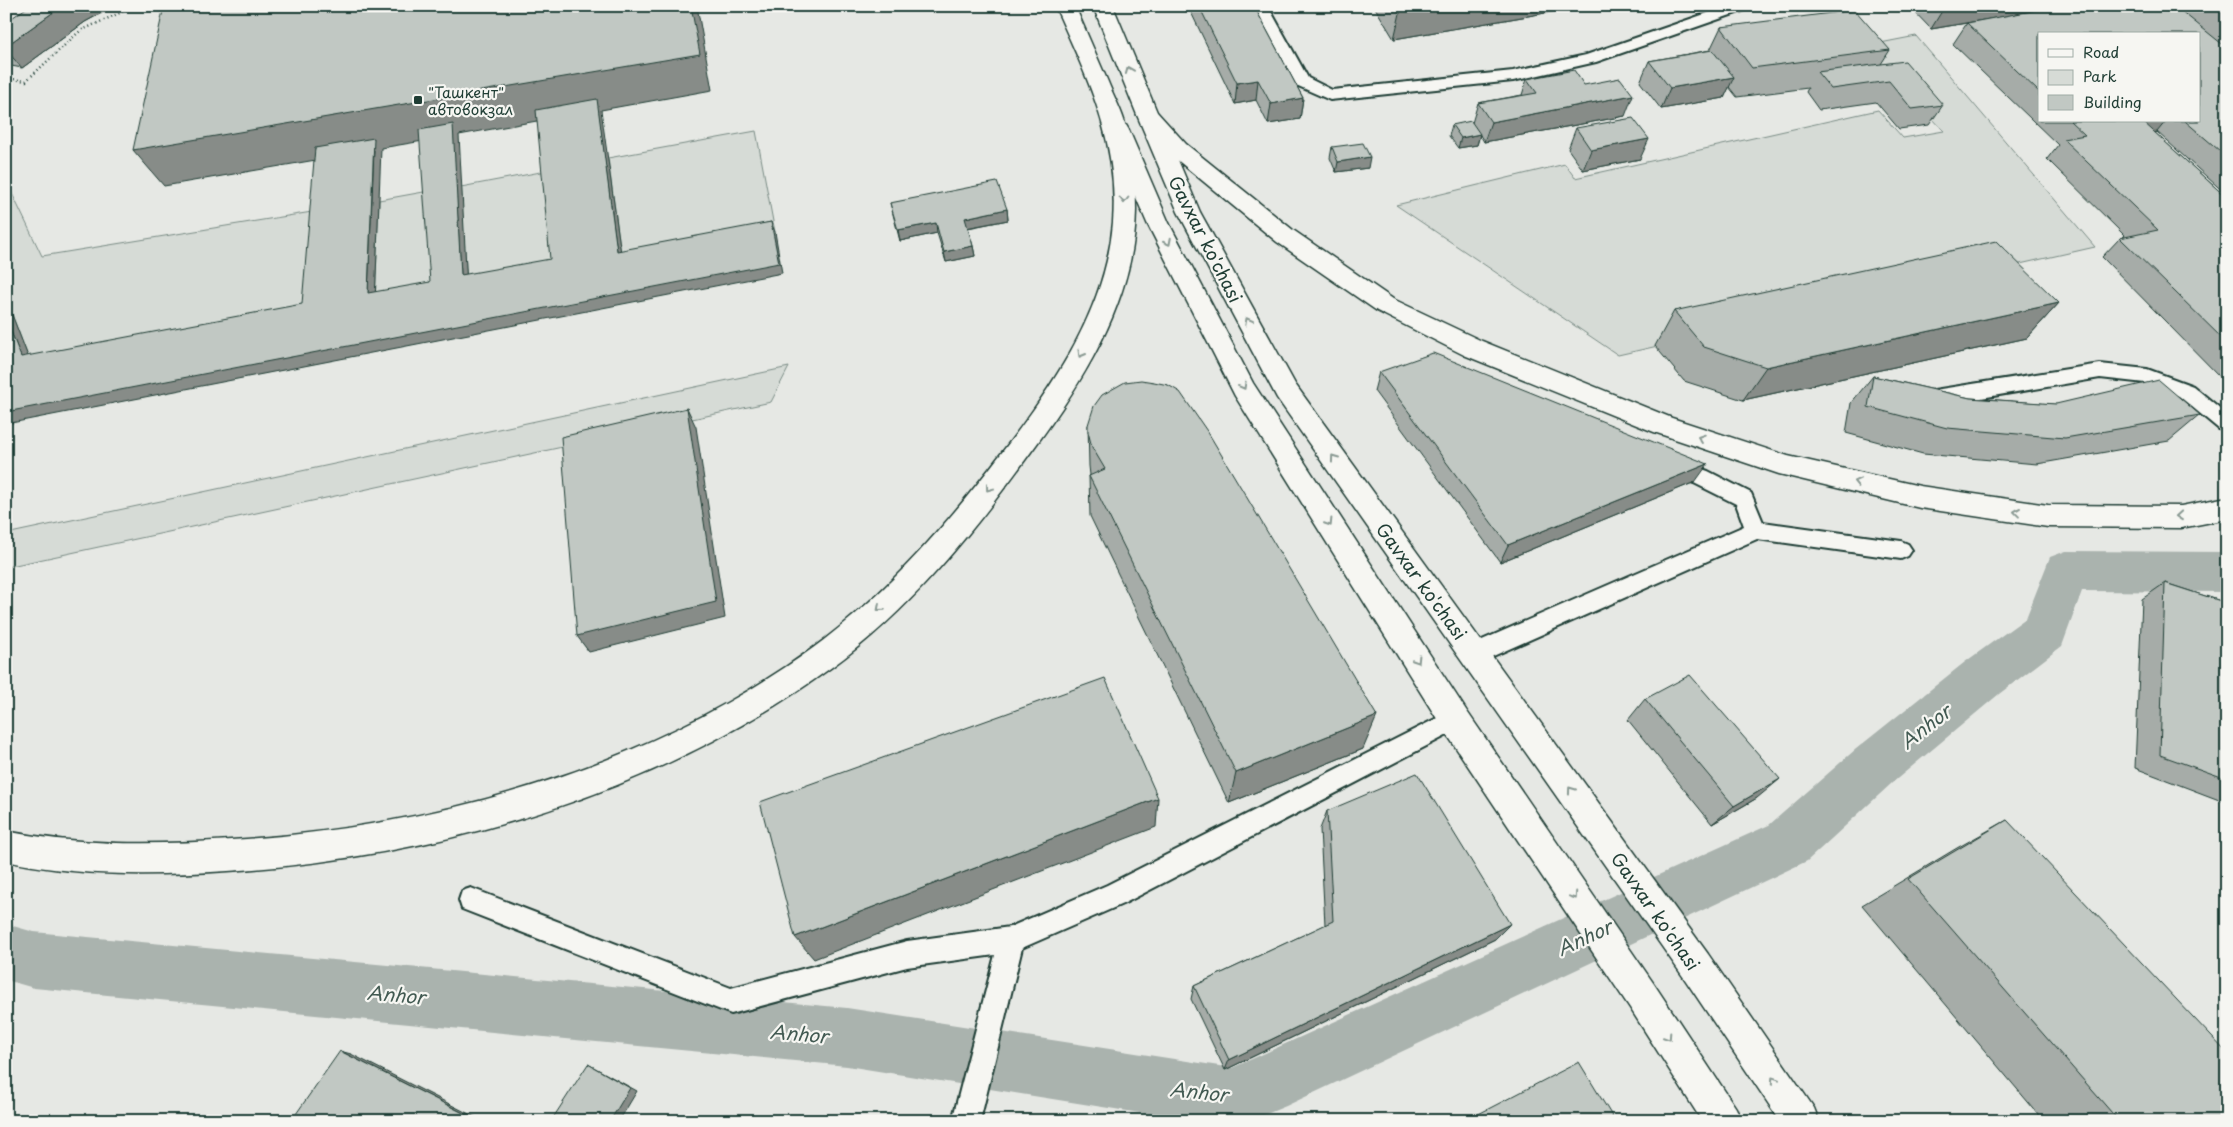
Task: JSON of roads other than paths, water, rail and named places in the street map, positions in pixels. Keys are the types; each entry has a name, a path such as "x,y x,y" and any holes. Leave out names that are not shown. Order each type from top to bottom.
{"main road":[{"name":"Gavxar ko'chasi","path":"1105,11 1189,212 1286,391 1696,966 1801,1121"},
{"name":"Gavxar ko'chasi","path":"1069,14 1158,223 1244,389 1455,720 1642,996 1723,1121"},
{"path":"1148,115 1178,149 1217,182 1285,236 1385,305 1473,348 1663,424 1788,467 1920,497 1984,508 2048,516 2116,518 2181,517 2227,508"},
{"path":"6,846 65,857 154,859 250,856 346,846 444,825 590,780 682,742 761,700 824,656 885,604 931,558 977,504 1037,425 1064,383 1090,338 1106,300 1118,263 1124,225 1124,191 1121,160 1113,117"}],"lane":[{"path":"1260,6 1302,81 1330,95 1468,82 1590,59 1743,6"},
{"path":"1934,398 2100,371 2147,376 2186,391 2227,425"},
{"path":"1657,461 1702,477 1744,499 1756,530"},
{"path":"1474,654 1756,530 1901,550"},
{"path":"471,900 731,1001 907,954 1011,940 1116,894 1455,720"},
{"path":"966,1121 1011,940"}],"waterway":[{"name":"Anhor","path":"6,952 34,960 847,1037 1232,1098 1265,1085 1788,843 1874,766 1982,678 2045,631 2066,571 2227,572"}],"place":[{"name":"\"Ташкент\" автовокзал","path":"418,100"}]}
